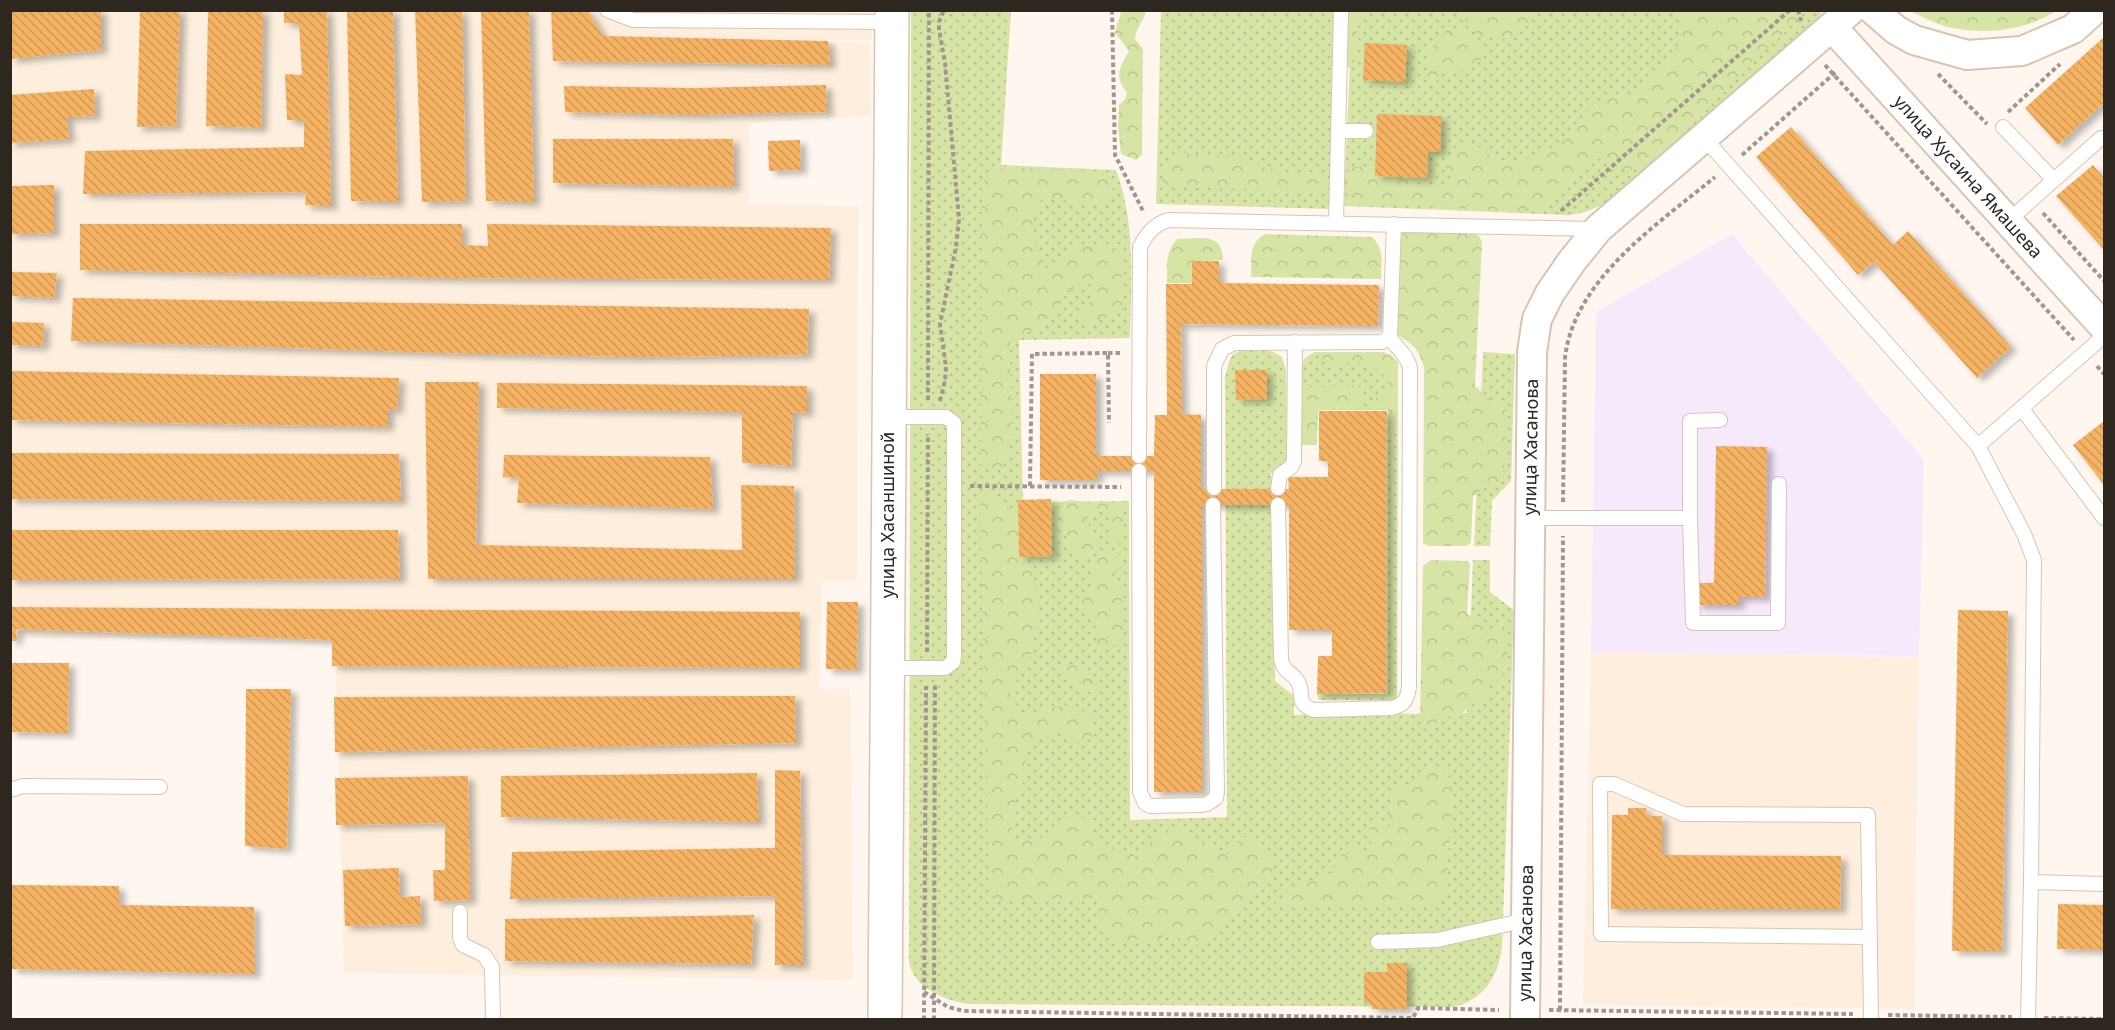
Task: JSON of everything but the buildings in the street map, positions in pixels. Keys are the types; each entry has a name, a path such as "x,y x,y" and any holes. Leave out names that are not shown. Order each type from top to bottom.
{"street":[{"path":"1873,10 1896,30 1914,40 1967,55 2022,51 2073,29 2094,10"},
{"name":"улица Хасаншиной","path":"885,1020 892,16"},
{"name":"улица Хасанова","path":"1525,1020 1532,352 1537,319 1557,282 1598,229 1705,139 1841,19"},
{"name":"улица Хусаина Ямашева","path":"1841,19 1860,59 2104,327"}],"lane":[{"path":"607,10 633,20 892,16"},
{"path":"1336,223 1341,10"},
{"path":"2003,127 2054,180"},
{"path":"1338,131 1366,131"},
{"path":"2008,221 2103,138"},
{"path":"1705,139 1978,446 2024,534 2034,560 2028,1020"},
{"path":"1139,456 1140,247 1152,229 1168,219 1598,229"},
{"path":"1278,505 1281,659 1286,672 1299,683 1302,702 1314,710 1399,706 1405,702 1409,687 1410,369 1408,359 1395,346 1390,337 1394,224"},
{"path":"1978,446 2104,336"},
{"path":"1214,489 1214,366 1222,349 1234,343 1382,342 1390,337"},
{"path":"1278,489 1280,476 1291,467 1294,461 1295,342"},
{"path":"2022,409 2104,518"},
{"path":"887,668 945,668 953,662 954,486 954,423 946,417 888,417"},
{"path":"1720,420 1690,421 1693,623 1778,623 1779,484"},
{"path":"1138,471 1140,792 1145,803 1150,806 1202,805 1216,798 1213,505"},
{"path":"1530,518 1690,518"},
{"path":"1870,937 1602,934 1600,784 1614,784 1683,814 1868,815 1870,937 1871,1020"},
{"path":"10,790 23,786 160,787"},
{"path":"2031,882 2104,884"},
{"path":"460,912 460,938 463,945 484,955 492,967 494,1020"},
{"path":"1378,942 1437,940 1526,920"}],"path":[{"path":"924,1020 929,10"},
{"path":"1112,10 1115,155 1152,229"},
{"path":"1554,217 1790,10"},
{"path":"1798,10 1809,48 2104,374"},
{"path":"1560,1010 1563,518 1567,340 1574,320 1598,283 1637,240 1728,167 1833,73 1860,59"},
{"path":"1030,486 1032,354 1108,353 1109,423"},
{"path":"954,486 1139,487"}],"shaded area":[{"path":"10,11 872,11 872,40 702,38 870,43 871,116 749,123 749,204 858,206 857,581 822,581 819,689 850,689 853,980 344,973 335,638 11,638"},
{"path":"1732,234 1924,460 1919,656 1591,653 1596,312"},
{"path":"1591,653 1919,657 1914,1009 1583,1005"}],"green space":[{"path":"911,11 1011,11 1001,165 1116,170 1122,190 1127,210 1131,253 1130,338 1019,340 1023,502 1129,501 1130,820 1227,817 1225,376 1230,359 1235,353 1256,349 1271,351 1282,358 1286,371 1287,460 1271,473 1275,681 1294,696 1294,715 1467,713 1473,560 1490,560 1490,592 1514,610 1502,947 1497,968 1488,986 1473,999 1453,1007 968,1004 933,993 913,974 909,952"},
{"path":"1121,11 1146,11 1135,39 1143,49 1142,155 1136,160 1121,154 1118,126 1119,105 1127,93 1120,81 1119,72 1129,51 1115,33"},
{"path":"1161,11 1334,11 1329,209 1156,204"},
{"path":"1345,11 1366,11 1366,13 1357,22 1360,43 1354,51 1355,65 1345,69"},
{"path":"1352,11 1822,11 1818,19 1627,187 1592,209 1567,215 1344,206"},
{"path":"1466,11 1537,11 1538,14 1516,37 1499,40 1475,34 1465,24"},
{"path":"1681,11 1806,11 1756,57 1698,120 1676,133 1658,154 1640,168 1625,170 1611,162 1597,158 1540,208 1523,212 1349,202 1344,178 1350,167 1364,168 1427,188 1455,181 1455,174 1446,169 1446,159 1459,144 1473,142 1487,154 1503,163 1527,158 1557,145 1570,136 1588,109 1595,103 1638,91 1661,71 1681,38"},
{"path":"1910,11 2056,11 2020,27 1980,31 1948,27"},
{"path":"1447,29 1459,29 1483,48 1481,61 1461,72 1456,73 1447,69 1441,73 1435,84 1426,79 1430,64 1427,57 1431,48"},
{"path":"1178,150 1193,154 1243,159 1265,168 1293,173 1316,173 1325,177 1325,186 1321,192 1162,186 1163,166"},
{"path":"1007,167 1104,172 1113,185 1112,198 1097,206 1043,197 1032,217 1036,249 1044,269 1064,261 1075,247 1097,247 1110,243 1120,253 1124,266 1121,278 1124,299 1119,313 1084,325 1077,316 1087,303 1096,299 1091,284 1077,286 1065,296 1038,330 1022,333 1010,341 1012,439 1001,470 981,467 982,184 993,173"},
{"path":"1404,232 1473,233 1479,236 1482,242 1475,386 1492,403 1501,401 1505,404 1507,412 1503,480 1498,484 1489,484 1473,497 1471,542 1464,546 1429,546 1423,543 1424,367 1420,355 1397,333 1398,239"},
{"path":"1265,234 1372,237 1381,251 1381,279 1251,277 1253,248 1259,238"},
{"path":"1201,238 1214,241 1219,244 1223,260 1193,261 1192,283 1167,283 1170,249 1177,239"},
{"path":"1314,352 1383,352 1391,355 1398,362 1397,700 1319,700 1317,694 1388,694 1388,410 1318,410 1317,445 1298,445 1299,371 1304,359"},
{"path":"1483,352 1515,354 1511,481 1492,501 1490,546 1474,546"},
{"path":"1381,353 1390,356 1397,363 1397,430 1392,433 1389,432 1388,409 1375,409 1374,405 1378,393 1387,389 1389,385 1386,378 1377,369 1365,364 1345,363 1341,367 1332,366 1322,357 1323,354"},
{"path":"1357,386 1364,395 1359,407 1316,407 1317,442 1316,444 1300,444 1301,390 1304,387"},
{"path":"988,494 1000,497 1011,510 1028,514 1028,563 1035,582 1038,614 1031,654 1010,694 1021,712 1035,712 1065,705 1088,713 1096,729 1091,738 1076,742 1060,731 1038,740 1026,754 1025,778 1015,801 1012,833 1020,842 1039,839 1064,819 1081,817 1096,821 1092,836 1102,845 1138,857 1156,835 1171,829 1182,831 1212,848 1221,850 1231,847 1242,837 1250,837 1259,848 1273,856 1272,873 1262,888 1246,900 1203,944 1187,944 1176,934 1165,934 1158,944 1145,943 1136,939 1124,942 1115,940 1097,927 1100,901 1097,898 1021,899 1001,902 989,893 980,498"},
{"path":"1070,500 1122,506 1124,542 1117,544 1110,539 1112,519 1103,510 1094,508 1086,520 1098,542 1085,562 1073,556 1065,544 1067,534 1059,514 1061,502"},
{"path":"1103,550 1120,555 1120,567 1114,575 1121,586 1123,637 1108,650 1097,644 1095,619 1081,611 1077,601 1094,581 1092,564"},
{"path":"1431,560 1467,561 1470,564 1467,614 1479,620 1487,637 1492,634 1496,625 1503,623 1507,652 1503,676 1500,680 1488,685 1488,696 1483,701 1471,705 1463,713 1440,719 1433,726 1425,729 1420,719 1423,566"},
{"path":"1067,663 1083,668 1093,676 1100,687 1095,694 1072,686 1059,672"},
{"path":"1440,767 1448,774 1452,786 1447,886 1438,902 1428,907 1269,907 1286,897 1287,889 1328,874 1348,849 1353,847 1361,854 1368,854 1372,848 1369,829 1375,820 1383,821 1390,826 1390,802 1395,791 1400,787 1417,783 1422,774"}]}
